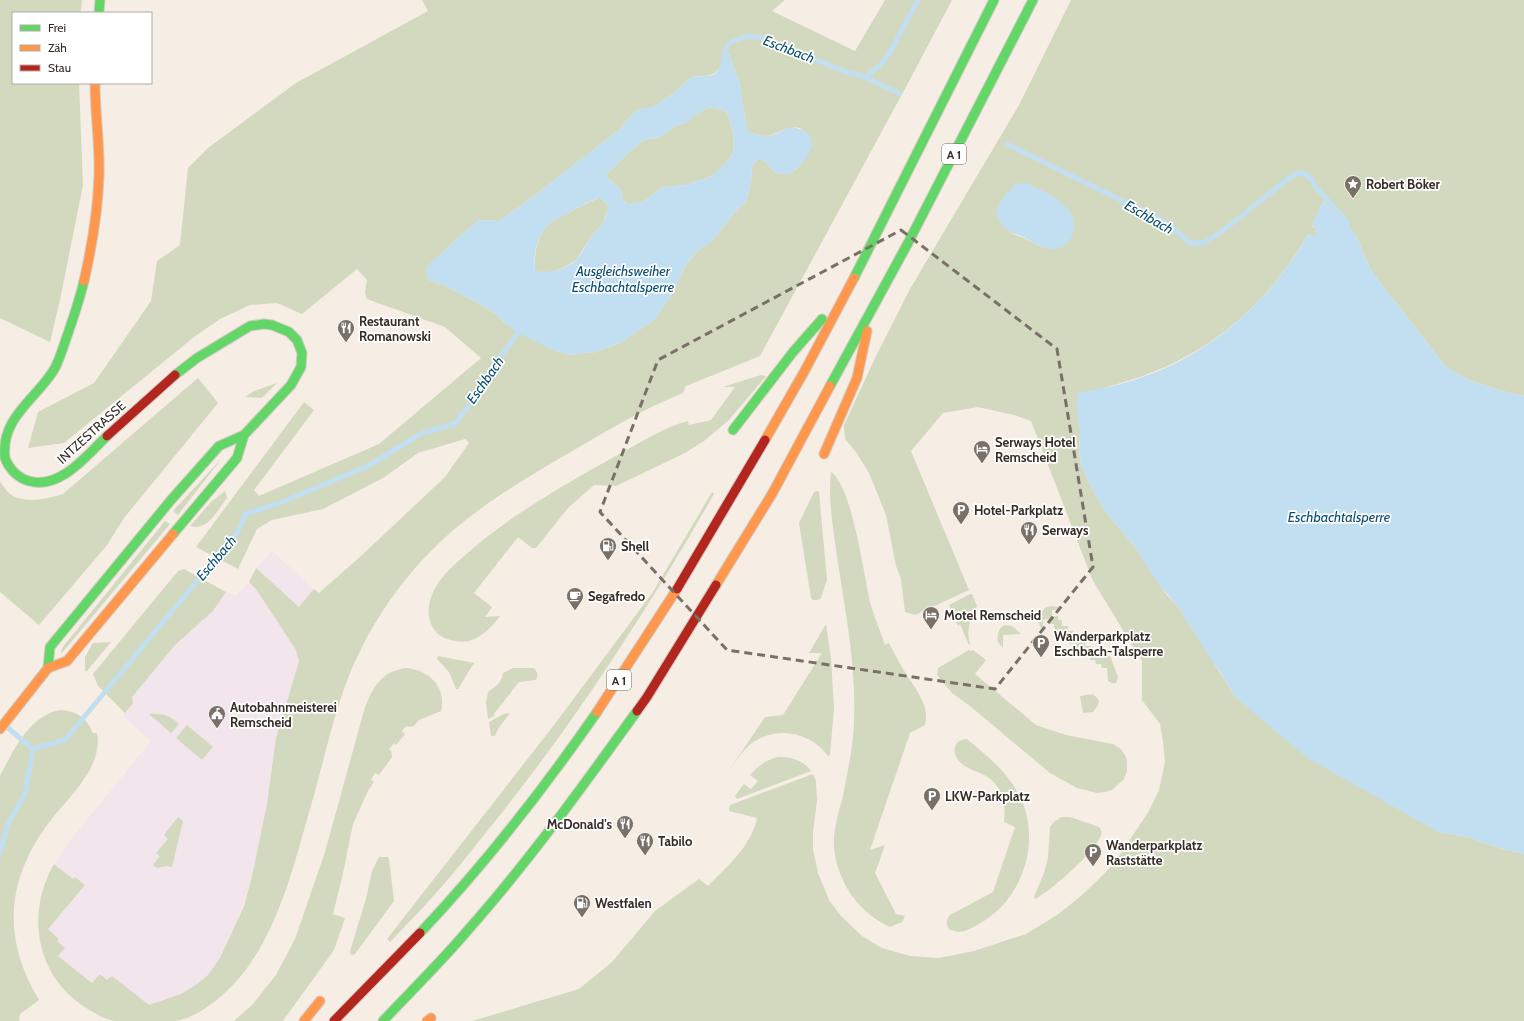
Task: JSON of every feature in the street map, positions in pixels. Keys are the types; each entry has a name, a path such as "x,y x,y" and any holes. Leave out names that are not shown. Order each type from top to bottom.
{"main road":[{"path":"98,12 100,0"},
{"name":"A 1","path":"334,1021 372,985 432,921 490,854 558,765 621,677 679,586 743,479 803,372 994,0"},
{"name":"A 1","path":"383,1021 468,931 518,870 589,777 647,697 772,494 872,306 908,243 1033,0"},
{"name":"INTZESTRASSE","path":"95,84 99,176 94,228 84,280 71,327 52,373 18,408 4,429 2,443 7,463 17,475 24,480 32,482 50,481 63,475 78,465 114,428 169,379 238,332 250,326 264,324 282,329 292,335 299,343 303,358 297,376 244,435"},
{"path":"733,430 793,352 843,296"},
{"path":"824,454 857,378 872,306"},
{"path":"48,668 50,647 171,500 219,446 244,435"},
{"path":"0,728 48,668 67,661 237,458 244,435"},
{"path":"304,1021 320,1001"}],"highlighted area":[{"path":"901,230 1057,349 1093,567 995,689 727,650 600,512 658,360"}],"shaded area":[{"name":"Autobahnmeisterei Remscheid","path":"272,551 318,593 297,653 299,661 276,738 267,804 252,876 243,906 220,958 208,975 181,994 149,1005 107,980 100,974 93,983 58,956 53,945 59,938 38,921 41,895 51,869 69,842 151,741 123,716 133,703 132,697 175,645 213,611 226,592 236,596 249,582 256,568"}],"green space":[{"path":"0,0 82,0 81,12 12,12 12,84 79,84 83,185 50,342 0,318"},
{"path":"422,0 785,0 772,11 855,51 885,0 952,0 760,356 686,386 683,393 628,419 560,458 493,500 467,519 436,546 407,577 383,611 362,647 346,682 292,871 273,922 262,945 248,967 231,987 219,998 206,1008 191,1016 175,1021 110,1020 91,1011 70,996 57,980 47,963 41,944 38,924 40,903 45,883 54,864 73,879 75,877 85,885 48,929 59,939 57,941 65,948 58,956 92,983 100,974 107,980 112,976 149,1005 181,994 208,975 220,958 244,906 252,876 267,804 276,738 299,661 296,650 256,589 249,582 256,568 299,607 314,589 319,593 361,556 445,477 469,443 465,439 418,453 383,478 323,509 272,520 257,529 238,569 196,547 304,402 314,410 254,490 259,496 379,444 481,358 445,327 367,299 365,293 367,280 357,269 302,314 277,303 250,305 220,319 194,337 64,443 28,448 38,412 94,383 151,301 157,261 180,245 188,168 208,148 296,83 428,11","holes":["729,54 741,87 741,97 748,131 757,135 768,136 789,128 799,128 804,131 812,145 800,166 786,174 775,173 765,161 759,159 756,161 752,167 751,184 746,202 735,212 712,241 696,252 686,265 672,294 654,320 620,343 596,352 569,355 554,350 506,324 496,314 478,303 443,285 429,280 426,268 479,220 499,221 530,199 620,129 635,111 653,107 672,94 693,76 707,76 712,74 718,70"]},
{"path":"1071,0 1524,0 1524,396 1502,391 1468,380 1446,367 1372,272 1355,234 1323,201 1312,226 1316,228 1317,231 1315,235 1312,236 1308,234 1289,264 1269,290 1247,313 1222,334 1196,351 1168,366 1137,378 1103,388 1080,435 1079,452 1081,465 1092,489 1105,511 1137,550 1166,594 1177,605 1236,698 1438,832 1468,837 1499,848 1524,854 1524,1021 472,1021 579,989 612,962 655,911 699,879 708,886 744,847 754,828 757,818 729,811 730,805 813,774 816,781 817,800 813,833 813,849 818,873 829,900 840,915 862,936 882,948 910,956 939,958 974,951 1026,934 1057,915 1081,896 1100,878 1115,862 1149,811 1159,790 1165,762 1160,724 1142,700 1142,661 1093,581 1031,421 1014,415 978,407 943,413 911,451 969,590 915,615 905,612 901,579 896,566 886,515 869,473 856,452 845,439 844,425 876,356 910,289 1019,105","holes":["1008,232 1065,246 1042,247"]},
{"path":"713,107 727,112 734,135 733,153 723,166 712,176 686,185 663,187 642,202 628,205 622,198 621,189 605,176 627,154 644,140 660,137 676,126 687,122 701,111"},
{"path":"599,198 609,207 603,223 594,233 576,260 555,271 541,273 535,270 537,245 539,239 549,224"},
{"path":"761,375 766,376 729,420 704,441 685,453 616,486 594,485 568,508 536,548 532,548 518,537 474,593 492,607 485,617 500,616 486,632 475,639 462,642 444,638 433,628 430,621 429,606 433,592 437,585 451,568 499,528 540,500 654,435 688,421 689,425 711,420 735,387 723,387"},
{"path":"198,378 218,403 124,518 107,545 39,625 0,592 0,482 10,494 22,499 36,500 63,494"},
{"path":"277,383 262,398 245,397 254,391"},
{"path":"222,458 178,515 173,511"},
{"path":"831,472 838,480 845,494 851,512 861,553 870,602 885,645 889,643 919,694 926,712 925,725 910,733 870,850 885,845 875,873 896,914 905,916 902,922 890,927 879,921 861,907 854,898 842,878 834,848 836,825 851,751 854,722 854,698 848,626 831,514"},
{"path":"225,491 227,498 212,519 202,526 190,526 211,502"},
{"path":"712,492 714,494 689,538 635,624 550,750 455,871 431,899 390,942 387,939 554,725 653,592"},
{"path":"814,492 819,492 827,580 821,598 813,600 811,598 799,523"},
{"path":"165,521 170,524 61,654 62,648"},
{"path":"184,569 226,592 213,611 175,645 132,697 133,703 125,713 98,686 93,674 178,571"},
{"path":"972,594 977,606 969,625 969,645 960,624 958,626 949,605"},
{"path":"1051,606 1062,609 1052,610 1052,616 1058,616 1058,620 1062,620 1062,626 1068,626 1068,631 1073,631 1073,636 1079,636 1079,641 1085,641 1085,646 1091,646 1091,651 1096,651 1096,657 1110,656 1118,677 1116,683 1108,681 1107,668 1102,668 1101,664 1096,664 1095,660 1090,660 1090,656 1084,656 1083,649 1077,650 1076,643 1070,644 1055,631 1054,624 1049,624 1049,619 1043,620 1043,631 1039,623 1041,612 1047,607"},
{"path":"826,624 831,659 834,708 830,755 828,756 814,742 796,734 776,734 757,740 749,746 730,769 765,717 783,715 822,653 809,653"},
{"path":"1005,625 1012,626 1021,634 1003,635 1003,648 998,642 998,632"},
{"path":"111,642 87,671 85,671 85,657 93,643"},
{"path":"969,650 973,650 986,660 975,674 1036,725 1066,735 1113,744 1121,749 1127,762 1127,771 1124,779 1112,790 1105,792 1097,793 1077,788 1050,773 970,706 952,693 937,675 938,668"},
{"path":"438,656 474,663 458,689 456,689 449,672 437,659"},
{"path":"406,668 414,669 429,676 439,687 442,702 441,711 419,720 414,726 406,726 402,731 405,734 396,745 394,743 389,749 392,757 379,775 375,773 371,780 374,782 368,791 353,824 333,914 345,918 334,950 283,1021 234,1021 252,1005 276,975 295,939 325,852 368,699 375,686 384,677 397,670"},
{"path":"513,668 534,668 537,674 536,680 519,682 493,715 496,715 488,719 486,702 488,692 500,682 503,673"},
{"path":"1093,694 1099,700 1098,705 1093,712 1083,713 1080,696"},
{"path":"61,710 72,712 81,716 88,723 93,733 97,733 98,745 91,767 85,778 38,838 26,860 18,883 14,906 14,929 18,952 27,976 39,1000 20,1014 19,1021 0,1021 0,776 17,745 31,726 50,713"},
{"path":"510,713 498,729 495,736 491,736 489,722 504,714"},
{"path":"149,714 166,715 179,724 171,733"},
{"path":"187,725 213,747 202,760 176,738"},
{"path":"967,739 991,760 1013,784 1023,803 1028,820 1029,838 1027,856 1022,873 1015,889 1005,903 992,915 977,925 967,930 956,932 948,927 947,922 950,915 993,892 1015,827 1004,822 1004,802 1000,790 992,780 965,766 959,761 955,754 955,747 959,741"},
{"path":"778,757 797,760 808,767 811,771 737,799 735,796 744,784 751,789 758,781 750,775 753,771 766,761"},
{"path":"178,817 183,821 172,867 166,866 157,868 153,865 160,856 156,853 168,839 164,835"},
{"path":"1062,817 1070,817 1099,827 1101,835 1091,851 1072,870 1051,888 1035,899 1034,897 1044,873 1048,858 1050,827 1055,821"},
{"path":"379,857 388,857 389,859 394,901 355,954 351,955 350,951 366,899 372,871"}],"water":[{"name":"Ausgleichsweiher Eschbachtalsperre","path":"722,53 729,54 741,87 741,97 748,131 759,136 770,136 786,129 796,128 810,135 812,145 811,149 803,162 787,174 775,173 765,161 759,159 756,161 752,167 751,184 746,202 735,212 712,241 696,252 686,265 672,294 654,320 620,343 596,352 569,355 554,350 518,333 496,314 478,303 443,285 429,280 426,268 479,220 499,221 530,199 620,129 636,110 653,107 672,94 693,76 715,74 720,67","holes":["713,107 727,112 734,135 733,153 723,166 712,176 686,185 663,187 642,202 628,205 622,198 621,189 605,176 627,154 644,140 660,137 676,126 687,122 701,111","599,198 609,207 602,224 577,259 568,266 557,270 545,272 535,270 535,251 541,234 549,224 584,204"]},
{"path":"1016,183 1033,186 1052,196 1068,209 1073,219 1074,231 1072,237 1065,245 1053,249 1046,248 1007,230 1004,227 996,211 1003,197"},
{"name":"Eschbachtalsperre","path":"1323,201 1355,234 1372,272 1446,367 1468,380 1502,391 1524,396 1524,854 1499,848 1468,837 1438,832 1309,759 1236,698 1177,605 1159,585 1137,550 1105,511 1092,489 1081,465 1079,452 1080,435 1076,400 1078,393 1117,385 1140,378 1167,367 1192,354 1215,339 1238,321 1258,302 1276,281 1308,234 1312,236 1315,234 1317,231 1316,228 1312,225"}],"waterway":[{"path":"865,77 879,66 889,54 918,0"},
{"name":"Eschbach","path":"726,59 725,54 727,45 731,42 747,36 763,38 846,72 865,77 900,93"},
{"name":"Eschbach","path":"1007,144 1167,223 1191,244 1205,242 1225,229 1293,175 1302,173 1312,179 1314,185 1348,223 1348,231"},
{"name":"Eschbach","path":"7,727 33,749 65,740 237,533 245,514 280,503 368,466 422,433 455,424 473,400 492,368 522,329"},
{"path":"0,853 8,824 25,794 33,749"}],"traffic: fast":[{"path":"99,12 100,0"},
{"path":"854,278 994,0"},
{"path":"830,386 908,243 1033,0"},
{"path":"84,281 73,319 55,368 48,379 14,419 8,431 5,444 5,458 14,472 25,480 40,482 51,480 62,476 72,469 107,436"},
{"path":"733,430 793,352 822,319"},
{"path":"173,534 237,458 244,435 291,385 301,367 302,353 297,340 289,332 272,325 264,324 250,326 197,358 175,375"},
{"path":"48,668 50,647 171,500 219,446 244,435"},
{"path":"383,1021 447,954 491,904 576,795 637,711"},
{"path":"420,933 513,826 556,770 597,712"}],"traffic: slow":[{"path":"84,281 94,228 99,175 95,84"},
{"path":"765,440 804,372 854,278"},
{"path":"824,454 857,378 867,331"},
{"path":"716,585 772,494 830,386"},
{"path":"0,729 48,668 67,661 173,534"},
{"path":"597,712 677,589"},
{"path":"304,1021 320,1001"},
{"path":"427,1021 431,1018"}],"traffic: jam":[{"path":"107,436 175,375"},
{"path":"677,589 765,440"},
{"path":"637,711 716,585"},
{"path":"334,1021 420,933"}],"place":[{"name":"Robert Böker","path":"1353,199"},
{"name":"Restaurant Romanowski","path":"346,343"},
{"name":"Serways Hotel Remscheid","path":"982,464"},
{"name":"Hotel-Parkplatz","path":"961,525"},
{"name":"Serways","path":"1029,545"},
{"name":"Shell","path":"608,561"},
{"name":"Segafredo","path":"575,611"},
{"name":"Motel Remscheid","path":"931,630"},
{"name":"Wanderparkplatz Eschbach-Talsperre","path":"1041,658"},
{"name":"Autobahnmeisterei Remscheid","path":"217,729"},
{"name":"LKW-Parkplatz","path":"932,811"},
{"name":"McDonald's","path":"625,839"},
{"name":"Tabilo","path":"645,856"},
{"name":"Wanderparkplatz Raststätte","path":"1093,867"},
{"name":"Westfalen","path":"582,918"}]}
